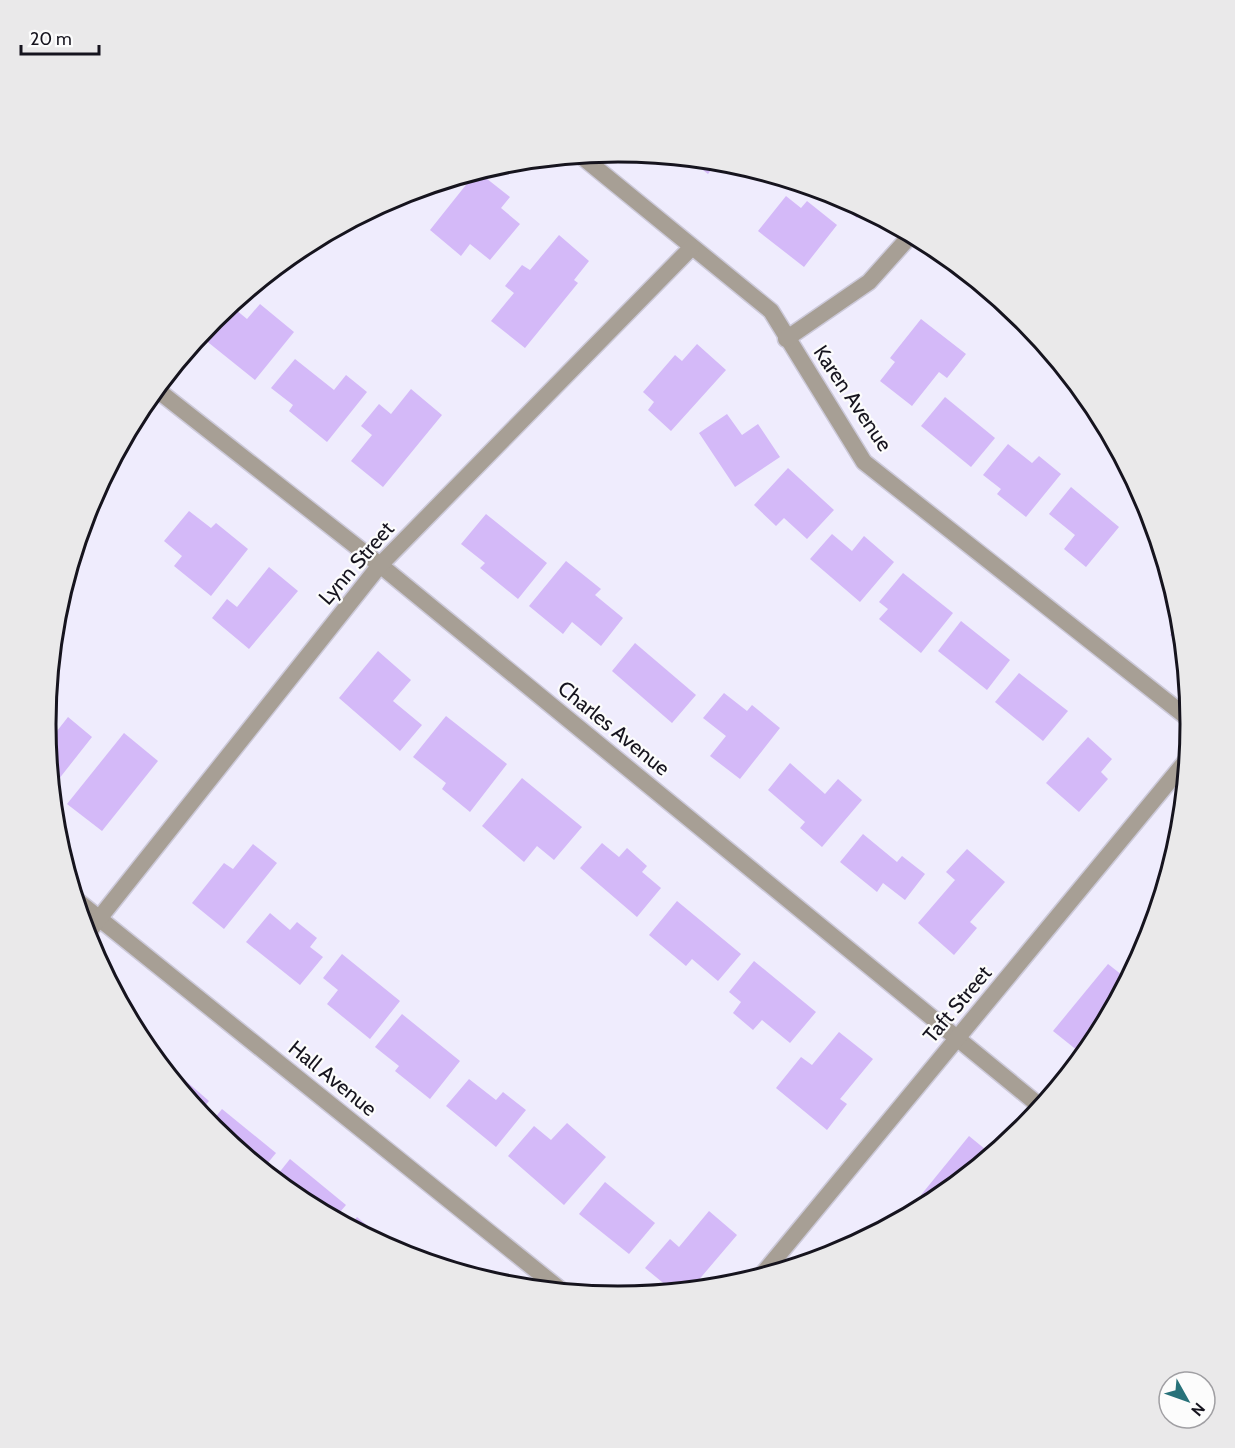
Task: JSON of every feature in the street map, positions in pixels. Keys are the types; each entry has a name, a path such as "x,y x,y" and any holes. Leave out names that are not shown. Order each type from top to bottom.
{"street":[{"name":"Karen Avenue","path":"589,163 771,311 786,339 864,462 1179,711"},
{"path":"786,339 869,282 905,241"},
{"name":"Lynn Street","path":"93,926 380,565 692,247"},
{"name":"Charles Avenue","path":"163,394 380,565 1034,1101"},
{"name":"Taft Street","path":"770,1265 1177,772"},
{"name":"Hall Avenue","path":"86,908 550,1282"}],"building":[{"path":"486,178 510,197 501,208 520,224 490,260 470,244 461,256 430,230 468,182"},
{"path":"786,196 801,208 807,201 837,225 804,267 758,231"},
{"path":"559,235 589,261 574,280 578,283 525,348 491,321 514,293 505,286 522,265 530,270"},
{"path":"260,304 294,332 255,380 207,341 237,311 247,319"},
{"path":"921,319 966,354 947,378 939,372 912,406 880,381 895,362 890,358"},
{"path":"697,344 726,370 671,431 648,410 654,402 643,392 675,355 682,361"},
{"path":"295,359 334,390 346,375 367,392 327,442 289,411 293,405 271,388"},
{"path":"411,389 442,415 383,487 351,461 372,435 361,426 379,404 391,414"},
{"path":"945,397 995,438 971,467 921,426"},
{"path":"727,414 742,435 758,424 780,457 735,487 699,433"},
{"path":"1008,444 1032,463 1039,456 1061,474 1026,517 997,494 1001,489 983,475"},
{"path":"788,468 834,510 807,539 784,518 776,526 754,505"},
{"path":"1071,487 1119,527 1086,567 1064,549 1075,535 1049,514"},
{"path":"189,511 211,528 216,523 248,549 211,596 174,566 182,556 164,541"},
{"path":"486,514 547,563 518,599 480,568 485,563 461,544"},
{"path":"832,534 852,551 864,536 894,562 860,602 810,559"},
{"path":"566,561 601,589 595,595 623,618 601,646 572,622 563,634 529,606"},
{"path":"269,567 298,591 249,649 212,618 227,599 237,607"},
{"path":"903,573 953,613 921,653 879,619 888,609 879,602"},
{"path":"961,621 1010,660 987,690 938,651"},
{"path":"635,643 696,695 672,723 612,671"},
{"path":"378,651 411,680 393,701 422,725 400,751 339,698"},
{"path":"1019,673 1068,711 1043,741 995,702"},
{"path":"724,693 747,711 752,705 780,728 740,779 710,756 726,736 703,718"},
{"path":"446,716 507,764 470,812 442,789 446,783 413,757"},
{"path":"68,717 92,737 59,779 56,730"},
{"path":"124,733 158,761 102,831 67,804"},
{"path":"1088,737 1112,759 1101,772 1108,779 1079,812 1046,783"},
{"path":"790,763 825,794 838,779 862,800 822,847 800,828 805,822 768,790"},
{"path":"522,778 582,827 554,860 537,846 524,862 482,826"},
{"path":"863,834 897,862 902,856 925,874 905,900 883,883 877,892 840,862"},
{"path":"602,843 619,857 627,848 647,866 642,872 661,888 637,917 580,868"},
{"path":"253,844 277,863 224,929 192,903 224,863 233,869"},
{"path":"967,849 1005,882 970,922 977,928 954,955 918,923 955,880 946,872"},
{"path":"677,901 741,954 718,981 692,959 686,966 649,935"},
{"path":"270,913 290,930 297,922 317,938 310,947 323,957 300,985 246,942"},
{"path":"342,954 400,1001 370,1039 327,1004 338,990 323,978"},
{"path":"754,961 816,1012 790,1043 762,1020 753,1030 733,1013 741,1002 729,992"},
{"path":"1108,964 1121,974 1075,1049 1053,1031"},
{"path":"402,1014 460,1061 430,1099 395,1071 399,1066 375,1047"},
{"path":"839,1032 873,1059 840,1099 847,1104 827,1130 776,1088 801,1057 812,1065"},
{"path":"179,1075 209,1101 205,1106"},
{"path":"469,1079 496,1100 503,1092 526,1110 496,1147 446,1106"},
{"path":"222,1109 276,1153 267,1164 216,1117"},
{"path":"567,1123 606,1157 564,1205 508,1156 534,1126 551,1140"},
{"path":"969,1136 985,1149 960,1170 921,1195"},
{"path":"290,1159 346,1205 339,1213 279,1173"},
{"path":"605,1182 655,1223 629,1254 579,1214"},
{"path":"709,1211 737,1235 699,1280 664,1284 645,1268 670,1239 679,1247"},
{"path":"357,1217 371,1229 369,1228 354,1220"}]}
